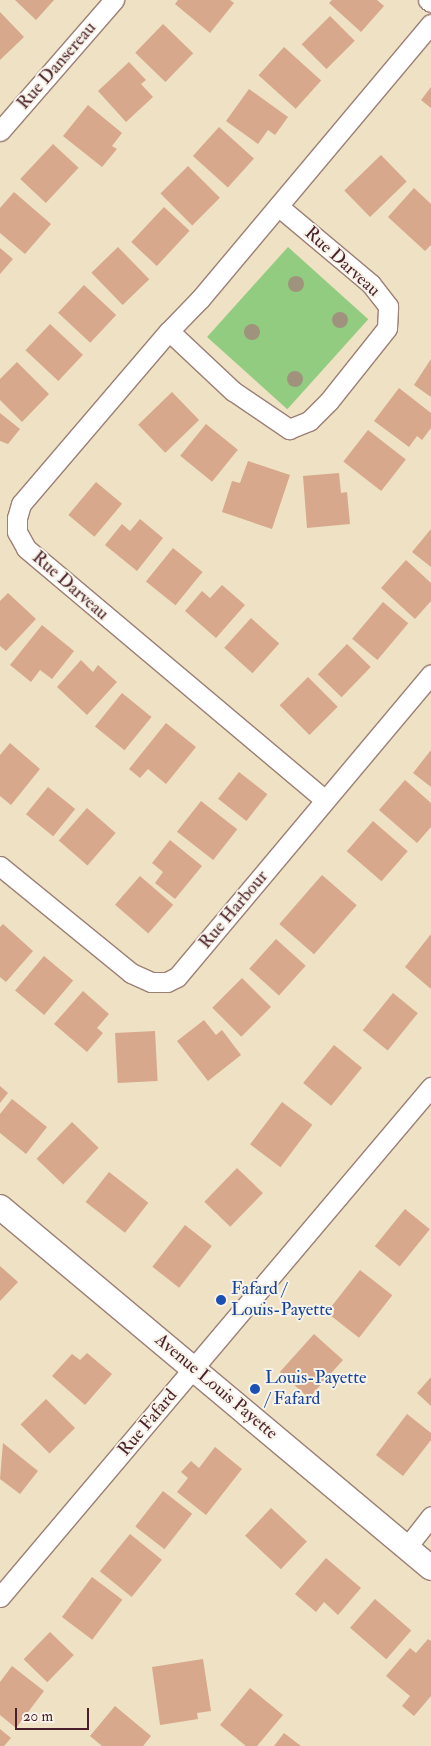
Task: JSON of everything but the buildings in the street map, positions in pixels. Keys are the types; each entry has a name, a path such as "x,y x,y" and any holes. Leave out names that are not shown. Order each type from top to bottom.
{"street":[{"name":"Rue Dansereau","path":"0,131 114,0"},
{"name":"Rue Darveau","path":"325,800 26,548 18,532 17,518 21,504 169,331 200,300 431,24"},
{"name":"Rue Darveau","path":"169,331 233,391 289,429 309,421 329,401 387,328 388,306 371,284 278,206"},
{"name":"Rue Harbour","path":"0,866 114,962 151,982 167,982 177,977 215,934 431,674"},
{"name":"Rue Fafard","path":"0,1597 431,1087"},
{"name":"Avenue Louis Payette","path":"0,1207 431,1568"},
{"path":"407,1547 431,1516"}],"green space":[{"path":"288,247 368,319 287,409 207,337"}],"place":[{"name":"Fafard / Louis-Payette","path":"221,1300"},
{"name":"Louis-Payette / Fafard","path":"255,1389"}]}
